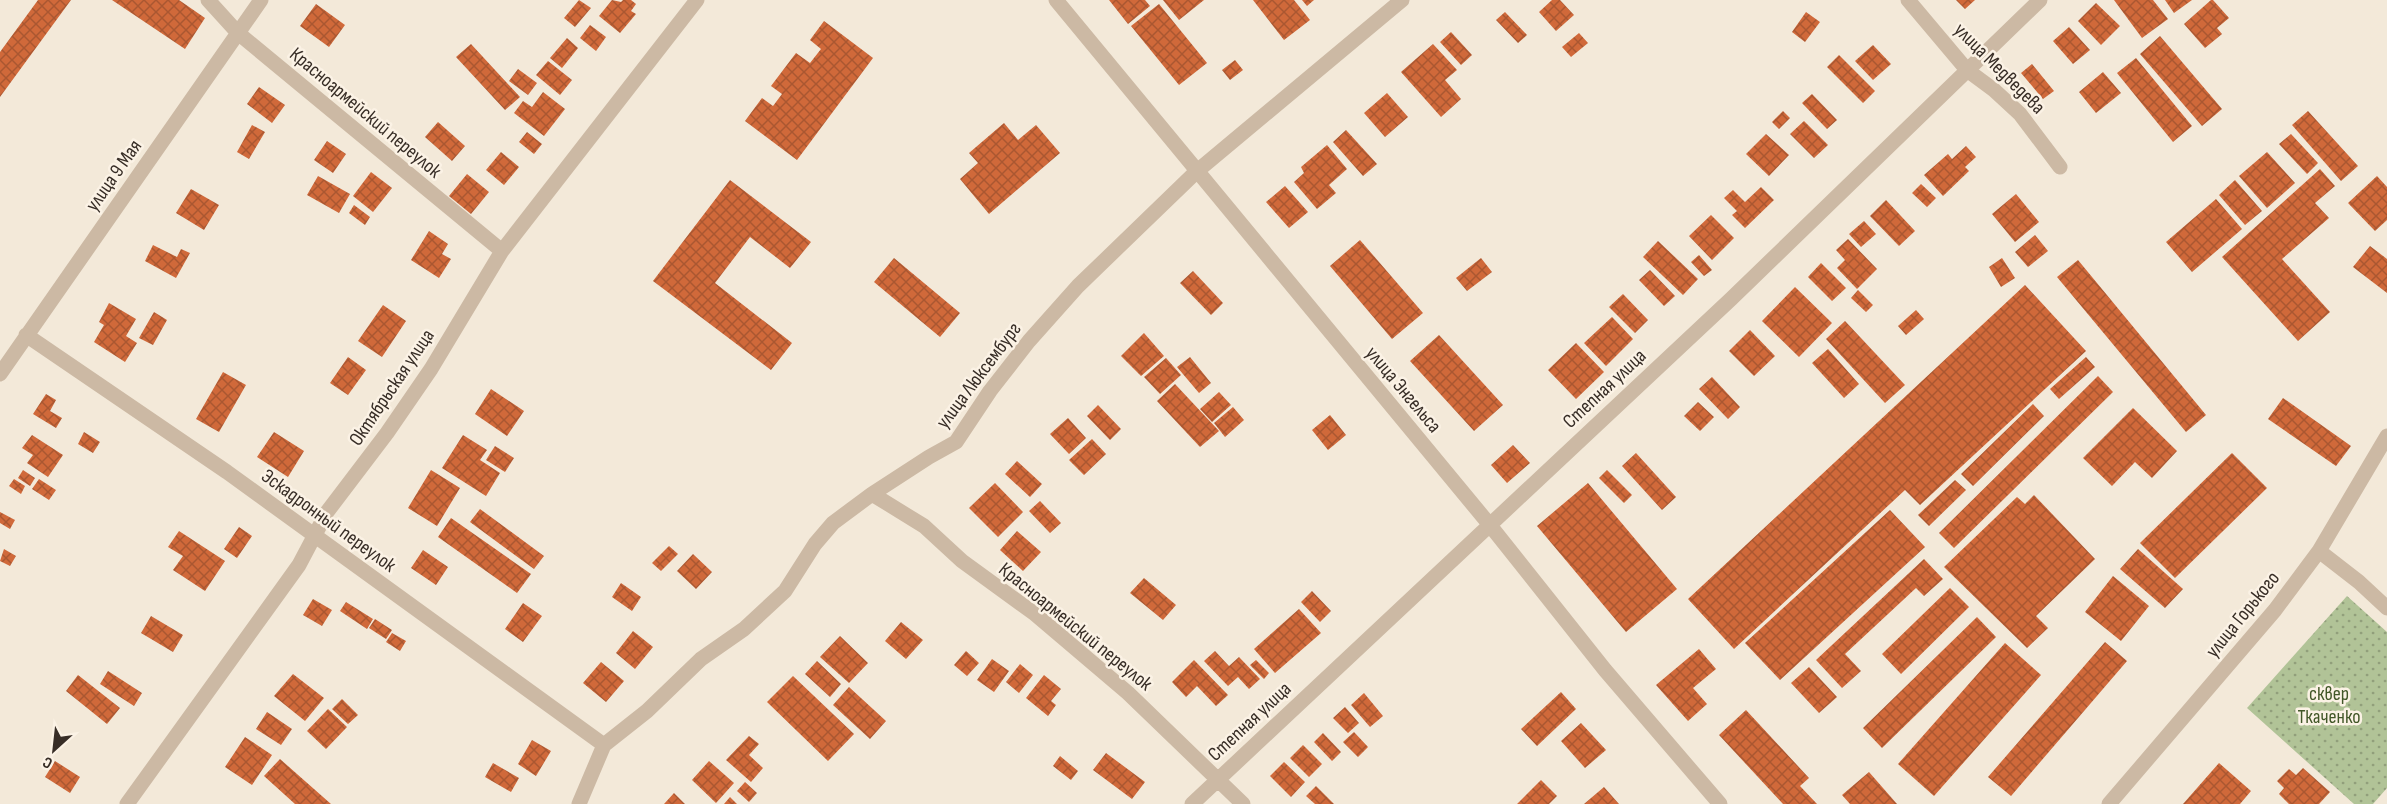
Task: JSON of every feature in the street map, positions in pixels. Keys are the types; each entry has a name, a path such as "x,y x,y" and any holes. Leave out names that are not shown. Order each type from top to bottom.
{"street":[{"name":"Красноармейский переулок","path":"208,0 238,33 502,251"},
{"name":"улица 9 Мая","path":"0,374 261,0"},
{"name":"Октябрьская улица","path":"127,804 298,566 327,512 387,433 431,369 502,251 697,0"},
{"name":"улица Энгельса","path":"1056,0 1489,524 1605,670 1720,804"},
{"name":"улица Люксембург","path":"579,804 604,745 681,681 701,659 744,629 785,591 815,544 833,523 872,494 956,442 990,391 1078,286 1196,172 1402,0"},
{"name":"улица Медведева","path":"1908,0 1967,70 1994,90 2020,114 2060,167"},
{"name":"Степная улица","path":"1192,804 1731,299 2040,0"},
{"name":"Эскадронный переулок","path":"26,334 227,472 604,745"},
{"name":"улица Горького","path":"2109,804 2275,610 2319,552 2387,436"},
{"name":"Красноармейский переулок","path":"872,494 924,526 962,561 1035,614 1128,693 1243,804"},
{"path":"2319,552 2359,582 2387,608"}],"green space":[{"name":"сквер Ткаченко","path":"2347,596 2387,632 2387,788 2373,804 2354,804 2247,708"}],"building":[{"path":"38,0 71,0 0,97 0,52"},
{"path":"112,0 179,0 205,18 185,49"},
{"path":"579,0 591,8 575,27 564,18"},
{"path":"612,0 621,2 631,0 636,4 631,11 636,14 620,33 599,16"},
{"path":"1109,0 1145,0 1150,6 1128,24"},
{"path":"1163,0 1204,0 1179,20"},
{"path":"1253,0 1294,0 1310,20 1284,40"},
{"path":"1302,0 1314,0 1307,6"},
{"path":"1552,0 1560,0 1574,15 1556,31 1539,12"},
{"path":"1956,0 1975,0 1965,9"},
{"path":"2114,0 2153,0 2168,19 2142,38"},
{"path":"2165,0 2192,0 2174,13"},
{"path":"2211,0 2229,18 2217,28 2222,34 2205,48 2184,24"},
{"path":"2096,3 2120,26 2101,45 2078,21"},
{"path":"316,4 345,25 329,47 300,26"},
{"path":"1159,4 1207,63 1179,85 1131,26"},
{"path":"1505,12 1527,35 1518,43 1496,20"},
{"path":"1806,12 1820,22 1805,42 1792,32"},
{"path":"824,21 873,58 797,160 745,121 762,98 773,106 782,94 771,86 796,53 810,63 821,49 810,40"},
{"path":"590,25 606,37 596,51 580,38"},
{"path":"2069,27 2090,50 2073,64 2053,41"},
{"path":"1451,32 1472,55 1461,65 1440,42"},
{"path":"1579,33 1588,43 1571,57 1562,47"},
{"path":"2160,36 2222,109 2202,126 2140,54"},
{"path":"567,38 578,48 562,68 550,58"},
{"path":"471,44 520,97 505,110 456,57"},
{"path":"1433,44 1457,70 1445,80 1461,99 1441,117 1401,72"},
{"path":"1873,45 1891,64 1873,80 1855,61"},
{"path":"1839,55 1875,91 1863,103 1827,67"},
{"path":"2136,58 2192,126 2173,142 2117,73"},
{"path":"1235,60 1243,70 1230,80 1222,70"},
{"path":"548,61 572,80 560,95 536,75"},
{"path":"2032,64 2054,91 2043,99 2021,73"},
{"path":"518,69 537,83 528,95 509,81"},
{"path":"2103,72 2121,93 2096,113 2079,92"},
{"path":"259,87 285,105 272,123 247,104"},
{"path":"543,92 565,109 544,136 514,113 523,101 532,107"},
{"path":"1387,93 1408,117 1385,137 1364,113"},
{"path":"1812,94 1837,120 1827,129 1802,103"},
{"path":"1783,111 1790,118 1779,129 1772,122"},
{"path":"2308,111 2358,166 2341,181 2292,125"},
{"path":"1804,121 1828,145 1814,158 1790,134"},
{"path":"438,122 465,146 452,161 425,137"},
{"path":"1004,123 1018,140 1036,125 1060,153 989,214 960,179 978,163 969,153"},
{"path":"252,125 265,132 249,159 237,152"},
{"path":"1346,130 1377,164 1363,176 1333,142"},
{"path":"527,132 542,144 534,154 519,142"},
{"path":"1766,134 1789,155 1769,176 1746,154"},
{"path":"2291,134 2318,163 2307,174 2279,144"},
{"path":"327,141 346,154 333,173 314,160"},
{"path":"1327,145 1347,169 1329,185 1336,193 1317,209 1294,182 1304,173 1301,167"},
{"path":"1966,146 1976,157 1965,167 1969,171 1943,196 1924,175 1948,154 1952,159"},
{"path":"501,152 519,167 504,185 486,170"},
{"path":"2267,152 2295,183 2267,208 2239,176"},
{"path":"2320,169 2335,186 2315,203 2329,218 2282,259 2330,312 2298,341 2222,257"},
{"path":"371,172 392,188 373,212 353,196"},
{"path":"467,174 489,192 471,214 449,196"},
{"path":"318,176 350,194 339,213 307,195"},
{"path":"2377,176 2387,187 2387,220 2375,231 2348,203"},
{"path":"730,180 811,242 790,268 750,237 715,283 792,343 771,370 653,281"},
{"path":"2235,180 2262,211 2245,225 2219,195"},
{"path":"1921,184 1936,198 1927,207 1912,193"},
{"path":"1285,186 1308,212 1289,228 1266,202"},
{"path":"1761,187 1774,200 1745,228 1732,215 1737,211 1724,198 1733,190 1745,202"},
{"path":"191,189 219,205 204,230 176,213"},
{"path":"2016,194 2039,222 2015,242 1992,214"},
{"path":"2216,199 2242,229 2192,272 2166,242"},
{"path":"1886,200 1915,231 1899,246 1870,216"},
{"path":"354,205 370,217 365,225 349,213"},
{"path":"1711,215 1734,238 1712,260 1689,236"},
{"path":"1864,221 1876,234 1861,247 1849,234"},
{"path":"429,231 448,244 442,254 451,259 439,278 411,260"},
{"path":"2035,235 2048,251 2028,267 2015,252"},
{"path":"1848,239 1877,269 1857,289 1837,268 1845,260 1836,250"},
{"path":"1360,240 1423,313 1392,339 1330,266"},
{"path":"1658,241 1698,279 1683,295 1643,257"},
{"path":"153,245 177,257 181,249 190,253 176,278 145,261"},
{"path":"2370,246 2387,259 2387,293 2353,267"},
{"path":"1699,255 1712,270 1704,276 1691,262"},
{"path":"894,258 960,313 940,337 874,282"},
{"path":"1481,258 1492,272 1467,291 1456,278"},
{"path":"2002,258 2015,278 2001,287 1989,267"},
{"path":"2078,260 2206,415 2186,432 2057,277"},
{"path":"1821,263 1846,288 1832,301 1808,277"},
{"path":"1650,270 1675,296 1664,306 1639,280"},
{"path":"1193,271 1223,303 1211,315 1180,283"},
{"path":"2025,285 2086,351 1920,505 1905,490 1734,649 1688,599"},
{"path":"1795,287 1832,323 1799,357 1762,321"},
{"path":"1858,290 1873,305 1866,312 1851,298"},
{"path":"1623,294 1648,320 1635,333 1609,307"},
{"path":"109,303 136,319 126,336 137,343 125,362 94,342 104,325 99,322"},
{"path":"383,305 406,321 382,357 358,341"},
{"path":"1916,310 1924,319 1906,335 1898,326"},
{"path":"154,312 167,320 153,345 139,338"},
{"path":"1612,317 1633,339 1606,366 1584,343"},
{"path":"1845,321 1905,385 1885,403 1826,339"},
{"path":"1750,330 1775,356 1754,376 1729,351"},
{"path":"1144,333 1164,356 1141,376 1121,356"},
{"path":"1439,335 1503,405 1474,431 1410,361"},
{"path":"1576,343 1604,372 1576,399 1548,370"},
{"path":"1828,349 1859,384 1844,398 1812,363"},
{"path":"348,357 366,370 348,395 330,383"},
{"path":"1190,357 1211,383 1199,393 1177,367"},
{"path":"2086,357 2095,367 2059,399 2050,389"},
{"path":"1166,358 1181,375 1160,394 1144,377"},
{"path":"223,372 246,385 219,432 196,419"},
{"path":"2098,376 2113,392 1954,548 1939,533"},
{"path":"1712,377 1740,407 1728,419 1699,389"},
{"path":"1175,384 1219,431 1200,447 1157,401"},
{"path":"491,389 524,411 507,436 475,414"},
{"path":"1219,392 1231,405 1212,422 1200,409"},
{"path":"46,394 56,400 50,411 62,418 56,428 33,414"},
{"path":"2283,398 2351,446 2336,466 2268,419"},
{"path":"1698,402 1714,417 1700,431 1684,416"},
{"path":"2033,404 2044,416 1973,486 1961,474"},
{"path":"1098,405 1121,429 1110,440 1087,416"},
{"path":"1233,407 1244,420 1225,437 1214,423"},
{"path":"2133,408 2177,451 2152,478 2135,462 2112,486 2083,458"},
{"path":"1330,415 1346,435 1328,450 1312,430"},
{"path":"1068,418 1086,438 1069,454 1050,434"},
{"path":"84,432 100,442 93,453 78,444"},
{"path":"274,432 304,451 288,477 257,457"},
{"path":"32,435 63,455 48,477 27,463 33,455 22,448"},
{"path":"463,435 487,450 480,460 500,473 486,496 442,468"},
{"path":"1092,439 1106,454 1084,475 1069,460"},
{"path":"1513,445 1530,463 1507,483 1491,465"},
{"path":"495,446 514,458 505,472 486,460"},
{"path":"1636,453 1676,497 1662,510 1622,466"},
{"path":"2232,453 2267,488 2175,578 2140,543"},
{"path":"1017,461 1042,484 1030,497 1005,474"},
{"path":"23,470 35,478 30,486 18,478"},
{"path":"431,470 460,488 437,526 408,508"},
{"path":"1607,470 1632,495 1624,503 1599,478"},
{"path":"14,479 25,486 21,494 9,486"},
{"path":"39,479 56,490 49,500 32,489"},
{"path":"1955,480 1966,490 1929,526 1918,515"},
{"path":"995,483 1023,512 998,537 969,508"},
{"path":"1588,483 1677,589 1626,632 1537,526"},
{"path":"2034,495 2095,559 2036,616 2048,628 2027,648 1944,567 2017,497 2025,504"},
{"path":"1040,501 1061,523 1050,533 1029,511"},
{"path":"480,509 544,556 534,569 470,522"},
{"path":"1890,510 1925,547 1780,680 1745,643"},
{"path":"0,512 15,520 10,529 0,523"},
{"path":"451,518 531,574 517,593 438,537"},
{"path":"239,527 252,536 237,558 224,549"},
{"path":"179,531 225,561 205,591 173,570 183,556 168,547"},
{"path":"1017,531 1041,552 1023,571 1000,550"},
{"path":"669,546 678,554 661,571 652,563"},
{"path":"4,549 16,556 10,566 0,561"},
{"path":"2138,549 2183,589 2165,608 2120,569"},
{"path":"423,550 448,567 436,585 411,568"},
{"path":"693,554 712,572 696,589 677,571"},
{"path":"1924,559 1943,579 1924,596 1916,588 1845,654 1861,671 1842,688 1816,660"},
{"path":"2113,576 2149,606 2121,641 2085,612"},
{"path":"1144,578 1176,605 1163,620 1130,593"},
{"path":"621,583 641,597 632,611 612,597"},
{"path":"1950,588 1969,607 1901,674 1882,654"},
{"path":"1312,591 1331,611 1320,622 1301,602"},
{"path":"313,599 332,610 322,626 303,615"},
{"path":"346,602 373,619 367,629 340,611"},
{"path":"523,603 542,616 523,642 505,629"},
{"path":"1299,609 1321,633 1275,673 1254,649"},
{"path":"151,616 183,635 173,652 141,633"},
{"path":"1977,617 1996,637 1882,748 1863,728"},
{"path":"375,619 392,630 386,639 369,628"},
{"path":"901,622 923,640 906,659 885,641"},
{"path":"633,631 653,647 635,669 616,653"},
{"path":"392,633 406,641 400,651 386,642"},
{"path":"840,636 868,663 849,683 820,657"},
{"path":"2105,642 2127,661 2011,796 1988,777"},
{"path":"2005,643 2041,675 1934,796 1898,764"},
{"path":"1699,649 1716,669 1693,688 1707,704 1688,721 1656,685"},
{"path":"966,651 979,663 967,676 954,665"},
{"path":"1215,651 1229,666 1239,657 1260,679 1249,689 1238,677 1228,686 1204,661"},
{"path":"992,659 1009,671 994,692 977,680"},
{"path":"1194,660 1228,695 1216,706 1197,686 1186,697 1172,682"},
{"path":"1256,660 1269,673 1264,679 1250,665"},
{"path":"817,661 841,684 830,697 805,674"},
{"path":"601,662 624,681 606,702 583,683"},
{"path":"1020,664 1033,675 1019,693 1006,682"},
{"path":"1809,667 1837,697 1819,713 1791,683"},
{"path":"108,671 142,693 134,706 100,684"},
{"path":"293,674 324,698 305,721 274,696"},
{"path":"78,675 120,708 107,724 66,691"},
{"path":"1044,675 1061,689 1051,701 1056,705 1048,716 1026,698"},
{"path":"793,676 854,734 828,761 767,702"},
{"path":"849,687 886,721 870,739 833,705"},
{"path":"1561,692 1576,709 1537,746 1521,729"},
{"path":"1364,693 1383,716 1370,727 1351,705"},
{"path":"342,699 358,715 348,724 332,709"},
{"path":"1345,707 1359,723 1348,733 1333,718"},
{"path":"328,709 347,727 326,749 307,731"},
{"path":"1746,710 1809,778 1800,786 1817,804 1783,804 1719,735"},
{"path":"267,712 292,729 281,745 256,729"},
{"path":"1581,723 1606,750 1585,768 1561,741"},
{"path":"1354,732 1368,747 1358,757 1343,742"},
{"path":"1323,733 1341,752 1332,761 1314,742"},
{"path":"749,736 759,744 749,755 763,768 751,782 726,760"},
{"path":"245,737 272,755 252,785 225,767"},
{"path":"532,740 551,751 536,776 518,764"},
{"path":"1303,745 1322,764 1309,777 1290,758"},
{"path":"1106,753 1145,782 1132,799 1093,770"},
{"path":"1060,756 1078,771 1071,780 1053,766"},
{"path":"280,759 331,804 295,804 264,776"},
{"path":"55,761 80,777 70,793 45,777"},
{"path":"709,761 734,783 716,803 692,780"},
{"path":"1284,762 1305,782 1291,797 1270,776"},
{"path":"493,763 519,778 511,792 485,777"},
{"path":"2219,763 2251,791 2240,804 2183,804"},
{"path":"2303,768 2330,792 2319,804 2289,804 2279,794 2284,788 2277,781 2289,769 2296,775"},
{"path":"1869,772 1897,804 1850,804 1842,795"},
{"path":"1541,780 1557,796 1549,804 1517,804"},
{"path":"745,782 757,793 749,802 737,791"},
{"path":"1316,786 1334,804 1315,804 1306,796"},
{"path":"1604,787 1619,804 1584,804"},
{"path":"674,793 685,804 664,804"},
{"path":"730,797 737,804 724,804"}]}
